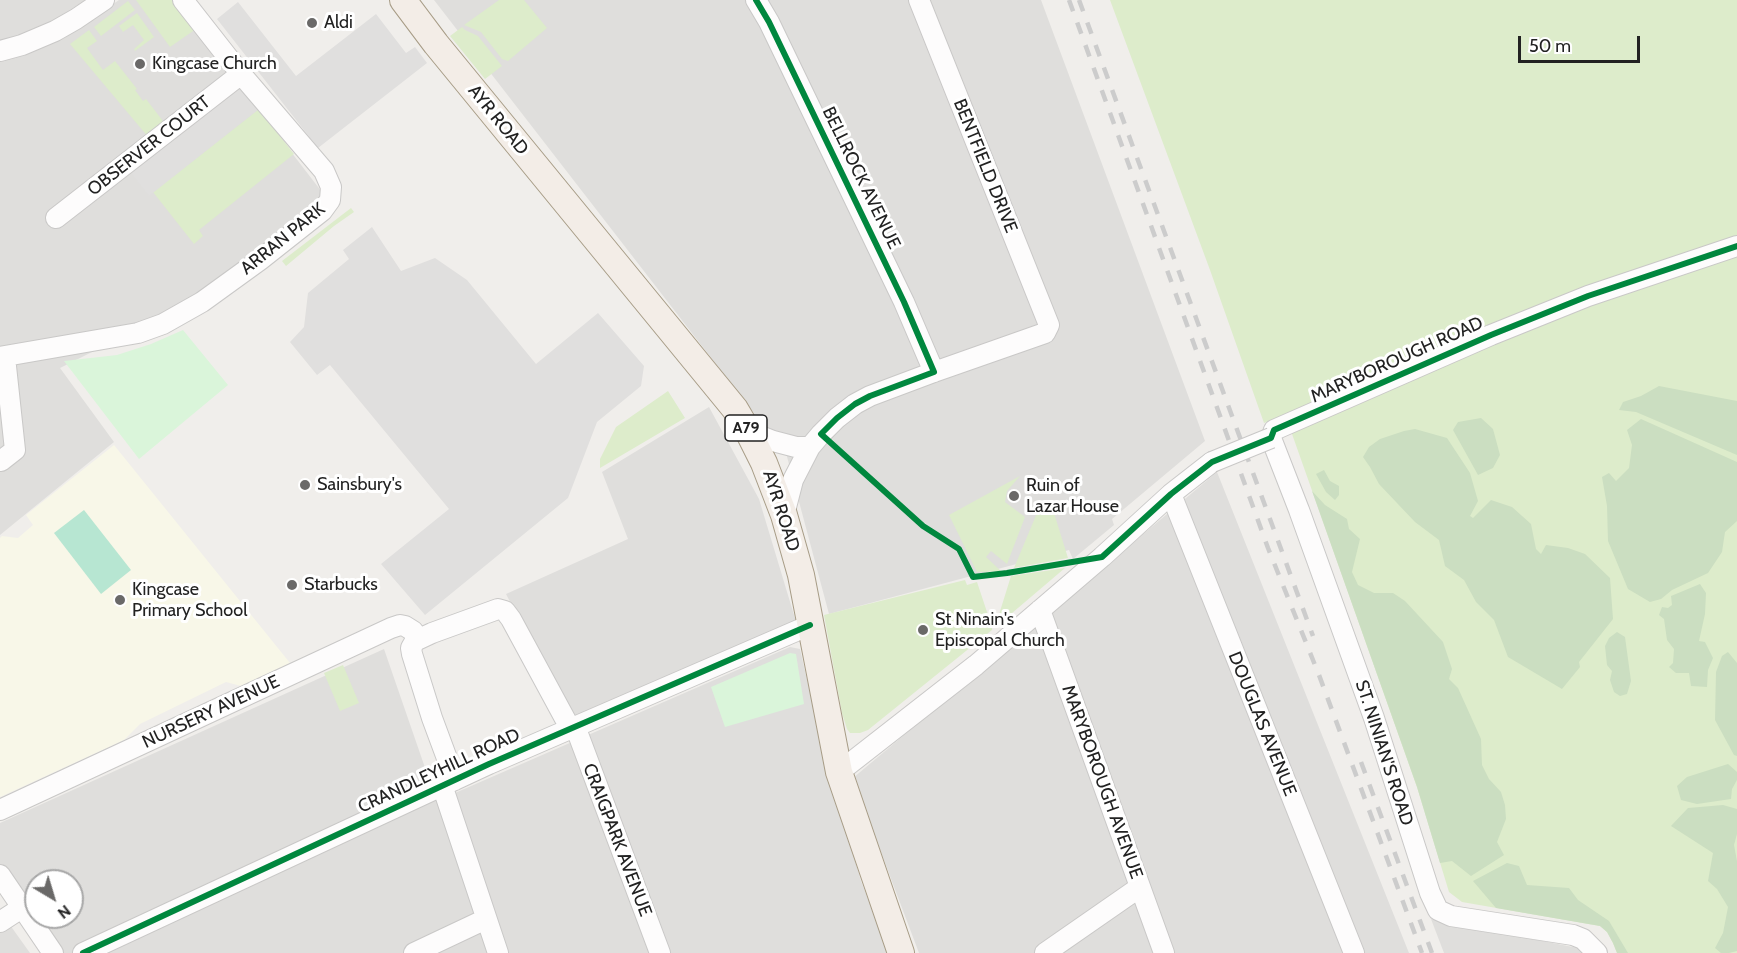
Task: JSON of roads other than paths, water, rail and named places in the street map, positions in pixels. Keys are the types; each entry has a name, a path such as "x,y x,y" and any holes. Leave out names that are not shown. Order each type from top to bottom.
{"main road":[{"name":"AYR ROAD","path":"403,0 436,44 735,409 748,430 765,463 784,515 801,575 839,772 902,953"}],"street":[{"path":"0,51 22,45 55,31 104,0"},
{"name":"ARRAN PARK","path":"2,357 138,333 163,324 202,302 279,245 330,200 332,187 324,171 241,74 183,0"},
{"name":"BELLROCK AVENUE","path":"756,0 904,302 934,372"},
{"name":"BENTFIELD DRIVE","path":"919,0 1048,324 1045,333 934,372"},
{"name":"OBSERVER COURT","path":"56,218 241,74"},
{"name":"MARYBOROUGH ROAD","path":"839,772 976,665 1102,557 1171,494 1212,462 1271,438 1274,430 1491,335 1588,296 1737,246"},
{"path":"1,461 15,450 2,357"},
{"path":"784,515 793,480 810,447 837,418 870,396 934,372"},
{"path":"748,430 773,441 796,447 810,447"},
{"name":"ST. NINIAN'S ROAD","path":"1271,438 1374,718 1430,893 1438,910 1451,916 1573,935 1584,939 1597,953"},
{"name":"DOUGLAS AVENUE","path":"1171,494 1354,953"},
{"name":"CRAIGPARK AVENUE","path":"419,639 488,612 498,609 505,611 572,727 660,953"},
{"name":"MARYBOROUGH AVENUE","path":"1040,610 1164,953"},
{"name":"CRANDLEYHILL ROAD","path":"83,953 448,782 810,625"},
{"name":"NURSERY AVENUE","path":"0,810 391,628 405,626 419,639"},
{"path":"419,639 412,644 412,654 432,718 486,919 498,953"},
{"path":"0,875 53,953"},
{"path":"1045,953 1140,887"},
{"path":"0,922 23,907"},
{"path":"414,953 486,919"}],"railway":[{"path":"1069,0 1268,548 1319,675 1422,953"},
{"path":"1079,0 1313,636"},
{"path":"1361,762 1432,953"}],"place":[{"name":"Aldi","path":"312,23"},
{"name":"Kingcase Church","path":"140,64"},
{"name":"Sainsbury's","path":"305,485"},
{"name":"Ruin of Lazar House","path":"1014,496"},
{"name":"Starbucks","path":"292,585"},
{"name":"Kingcase Primary School","path":"120,600"},
{"name":"St Ninain's Episcopal Church","path":"923,630"}]}
